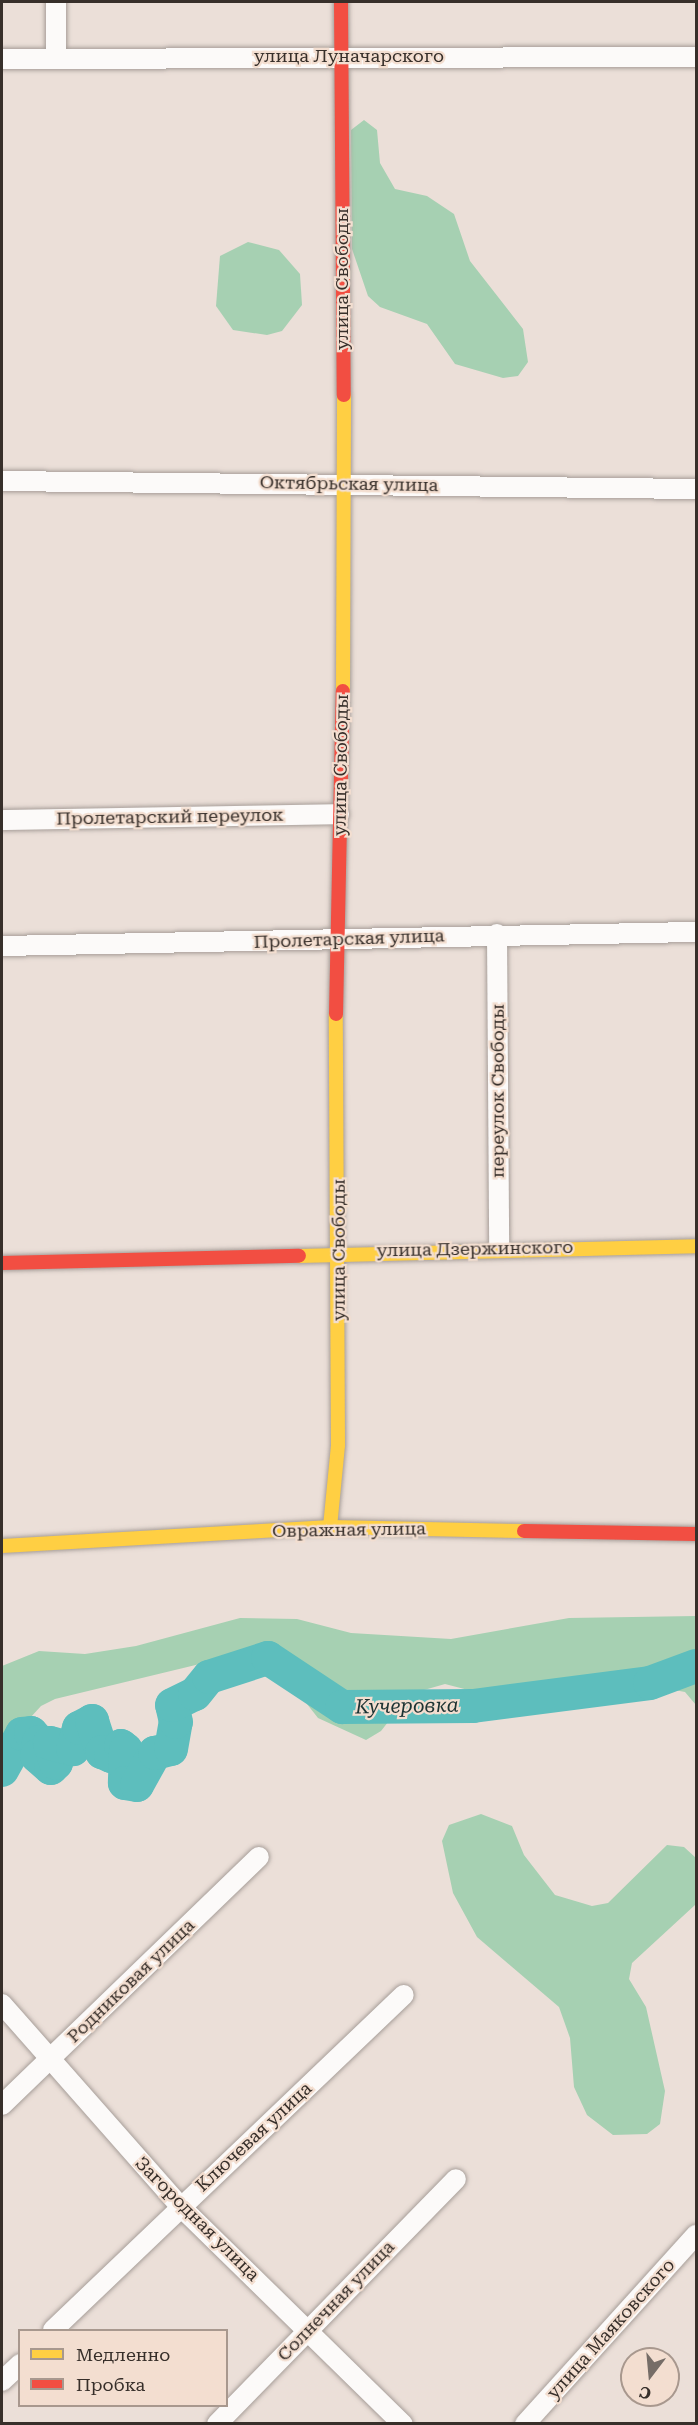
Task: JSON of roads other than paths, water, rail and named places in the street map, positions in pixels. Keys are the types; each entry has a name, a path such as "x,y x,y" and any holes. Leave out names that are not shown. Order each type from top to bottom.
{"street":[{"path":"56,2 56,59"},
{"name":"улица Свободы","path":"330,1527 338,1445 340,1252 336,940 342,483 341,2"},
{"name":"улица Луначарского","path":"2,59 342,56 696,57"},
{"name":"Октябрьская улица","path":"2,481 342,483 696,489"},
{"name":"Пролетарский переулок","path":"2,820 339,814"},
{"name":"Пролетарская улица","path":"2,946 336,940 497,934 696,932"},
{"name":"переулок Свободы","path":"497,934 499,1248"},
{"name":"улица Дзержинского","path":"2,1263 499,1248 696,1246"},
{"name":"Овражная улица","path":"2,1546 330,1527 696,1534"},
{"name":"Родниковая улица","path":"2,2105 259,1857"},
{"name":"Ключевая улица","path":"55,2329 180,2206 404,1995"},
{"name":"Загородная улица","path":"2,2004 49,2061 180,2206 310,2329 403,2424"},
{"name":"Солнечная улица","path":"217,2424 456,2179"},
{"name":"улица Маяковского","path":"525,2424 694,2243"},
{"path":"2,2381 18,2366"}],"waterway":[{"name":"Кучеровка","path":"2,1770 22,1734 31,1733 39,1742 37,1756 51,1768 56,1763 50,1743 73,1749 79,1728 92,1721 102,1752 111,1756 121,1746 126,1750 125,1783 137,1785 155,1753 171,1749 176,1722 172,1705 195,1694 209,1677 268,1658 342,1707 473,1706 650,1683 696,1666"}]}
